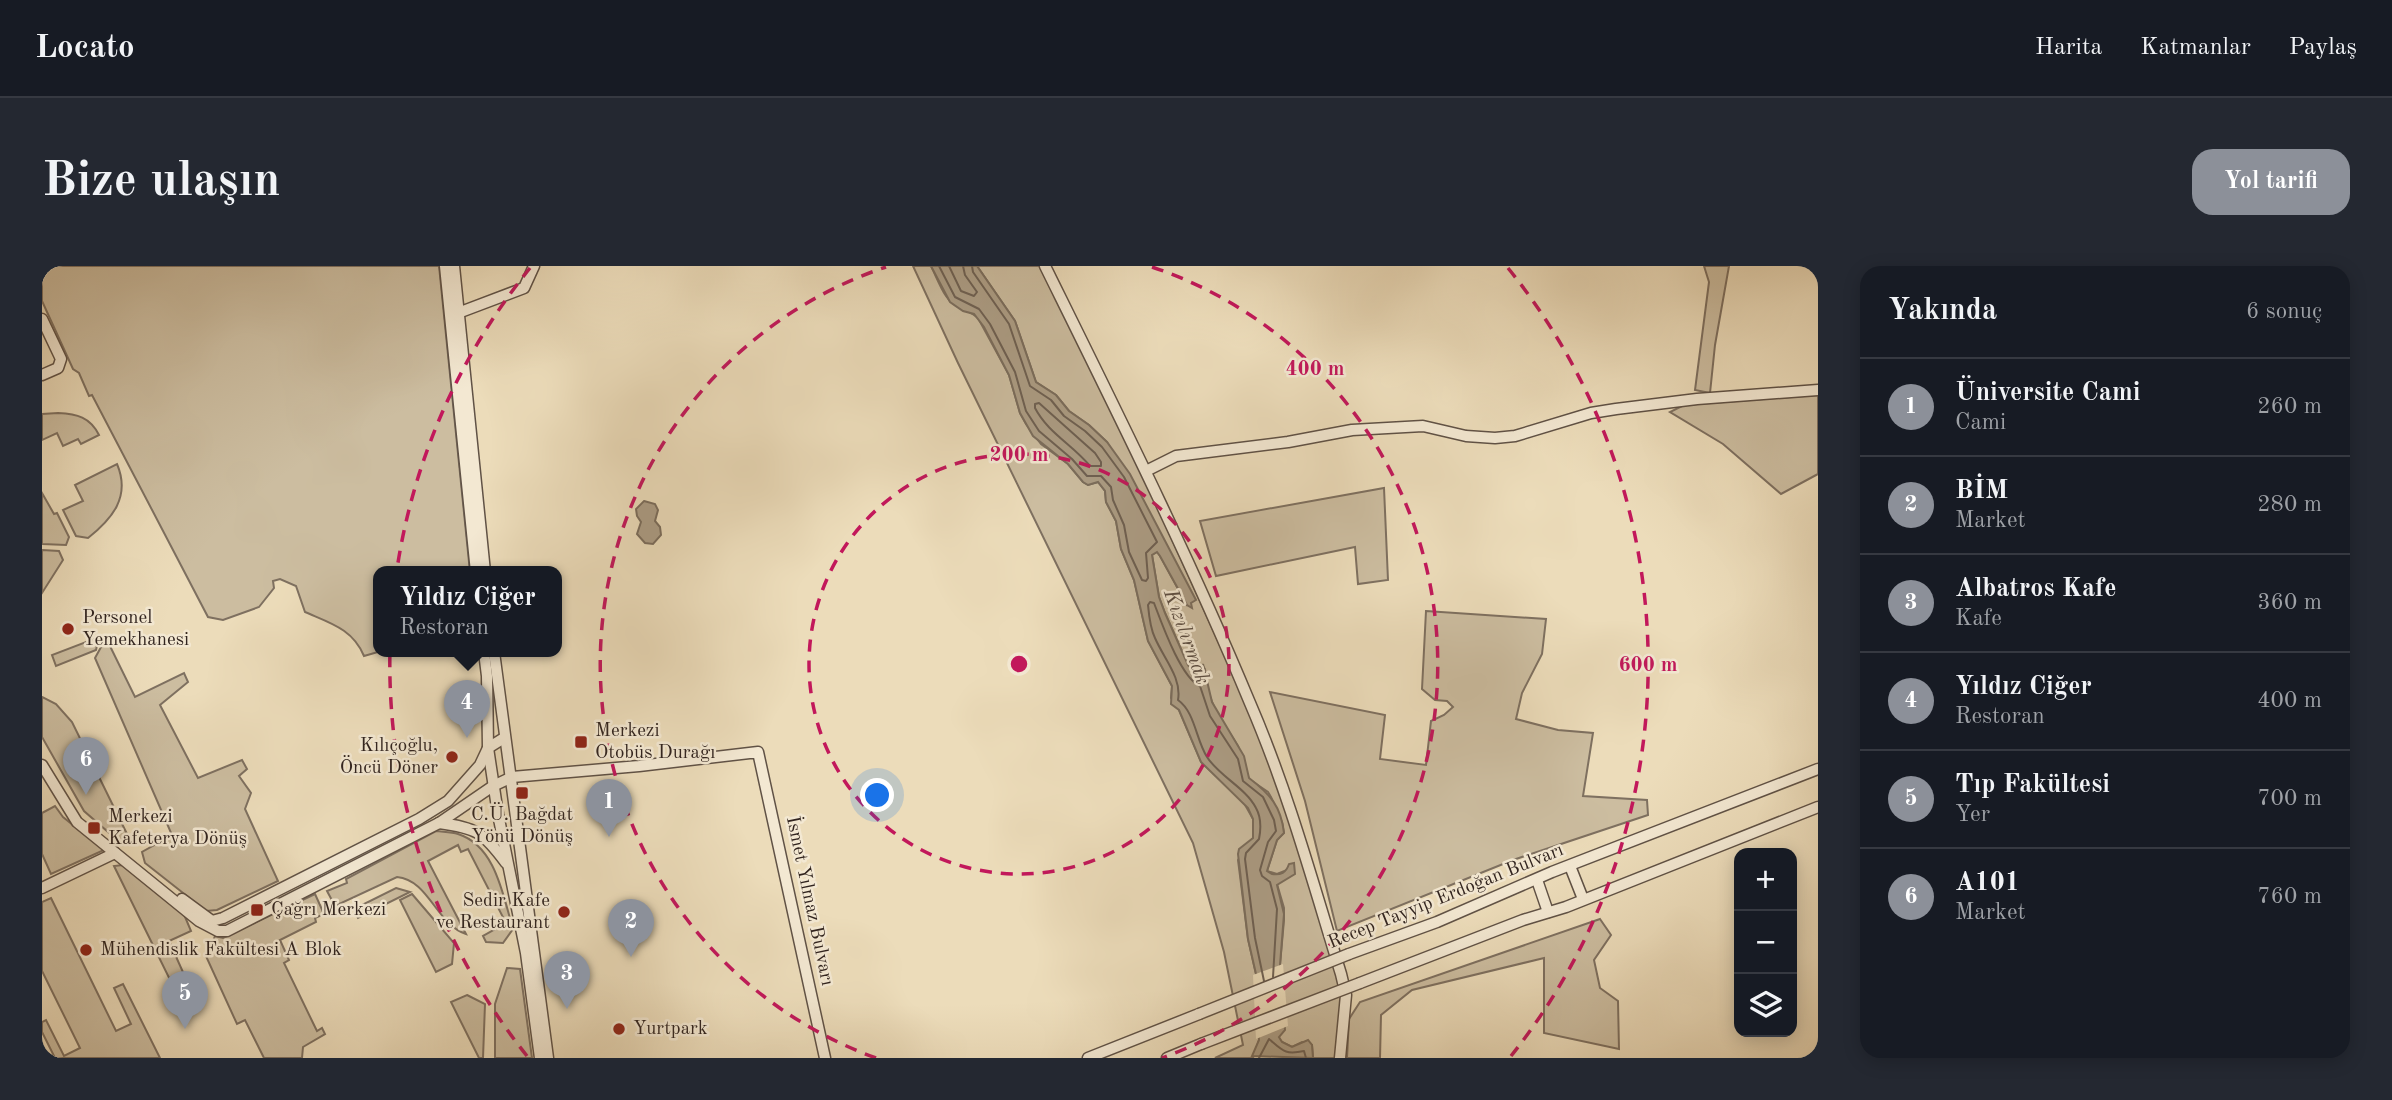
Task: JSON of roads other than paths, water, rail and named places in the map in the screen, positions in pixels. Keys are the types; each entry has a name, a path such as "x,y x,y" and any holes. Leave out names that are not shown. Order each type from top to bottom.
{"street":[{"path":"445,266 475,566"},
{"path":"454,266 484,566"},
{"path":"458,313 524,288 534,266"},
{"path":"1045,266 1146,471 1251,704 1298,832 1346,995 1340,1058"},
{"path":"42,319 47,341 61,359 58,368 42,375"},
{"path":"1146,471 1176,456 1378,427 1423,426 1466,436 1495,438 1515,436 1616,408 1818,390"},
{"path":"485,657 488,748 526,953 540,1058"},
{"path":"495,657 548,1058"},
{"path":"42,757 81,819 212,921 223,918 419,819 448,801 469,780 488,748 504,738"},
{"name":"İsmet Yılmaz Bulvarı","path":"512,778 758,752 825,1058"},
{"path":"42,765 71,816 199,921 218,931 227,931 439,823 494,786 512,778"},
{"name":"Recep Tayyip Erdoğan Bulvarı","path":"1088,1058 1818,769"},
{"path":"1167,1058 1818,807"},
{"path":"439,823 468,827 481,834 509,867"},
{"path":"42,888 115,853"},
{"path":"1570,866 1583,899"},
{"path":"1537,880 1548,912"}],"water":[{"name":"Kızılırmak","path":"931,266 977,266 1015,321 1036,382 1056,395 1069,411 1107,442 1130,474 1196,600 1191,603 1192,608 1187,605 1160,556 1157,552 1152,555 1159,597 1188,665 1198,678 1202,675 1203,664 1212,702 1244,756 1249,778 1269,795 1280,815 1284,833 1277,840 1267,871 1281,874 1289,864 1294,863 1295,874 1277,885 1284,914 1280,965 1285,1030 1279,1037 1282,1042 1292,1047 1308,1040 1312,1045 1313,1058 1252,1056 1259,1040 1256,974 1248,939 1238,854 1239,849 1253,838 1253,819 1248,808 1201,762 1179,710 1171,704 1172,686 1148,641 1134,580 1121,549 1116,521 1106,502 1105,491 1098,482 1088,485 1083,482 1068,464 1033,436 1020,413 1009,375 984,327 974,314 963,311 950,302"},
{"path":"644,501 655,504 658,510 655,521 660,527 661,535 653,544 645,543 637,534 641,522 636,509"}],"place":[{"name":"Personel Yemekhanesi","path":"68,629"},
{"name":"Yıldız Ciğer","path":"467,738"},
{"name":"Merkezi Otobüs Durağı","path":"581,742"},
{"name":"Kılıçoğlu, Öncü Döner","path":"452,757"},
{"name":"C.Ü. Bağdat Yönü Dönüş","path":"522,793"},
{"name":"A101","path":"86,795"},
{"name":"Merkezi Kafeterya Dönüş","path":"94,828"},
{"name":"Üniversite Cami","path":"609,837"},
{"name":"Çağrı Merkezi","path":"257,910"},
{"name":"Sedir Kafe ve Restaurant","path":"564,912"},
{"name":"Mühendislik Fakültesi A Blok","path":"86,950"},
{"name":"BİM","path":"631,957"},
{"name":"Albatros Kafe","path":"567,1009"},
{"name":"Tıp Fakültesi","path":"185,1029"},
{"name":"Yurtpark","path":"619,1029"}]}
